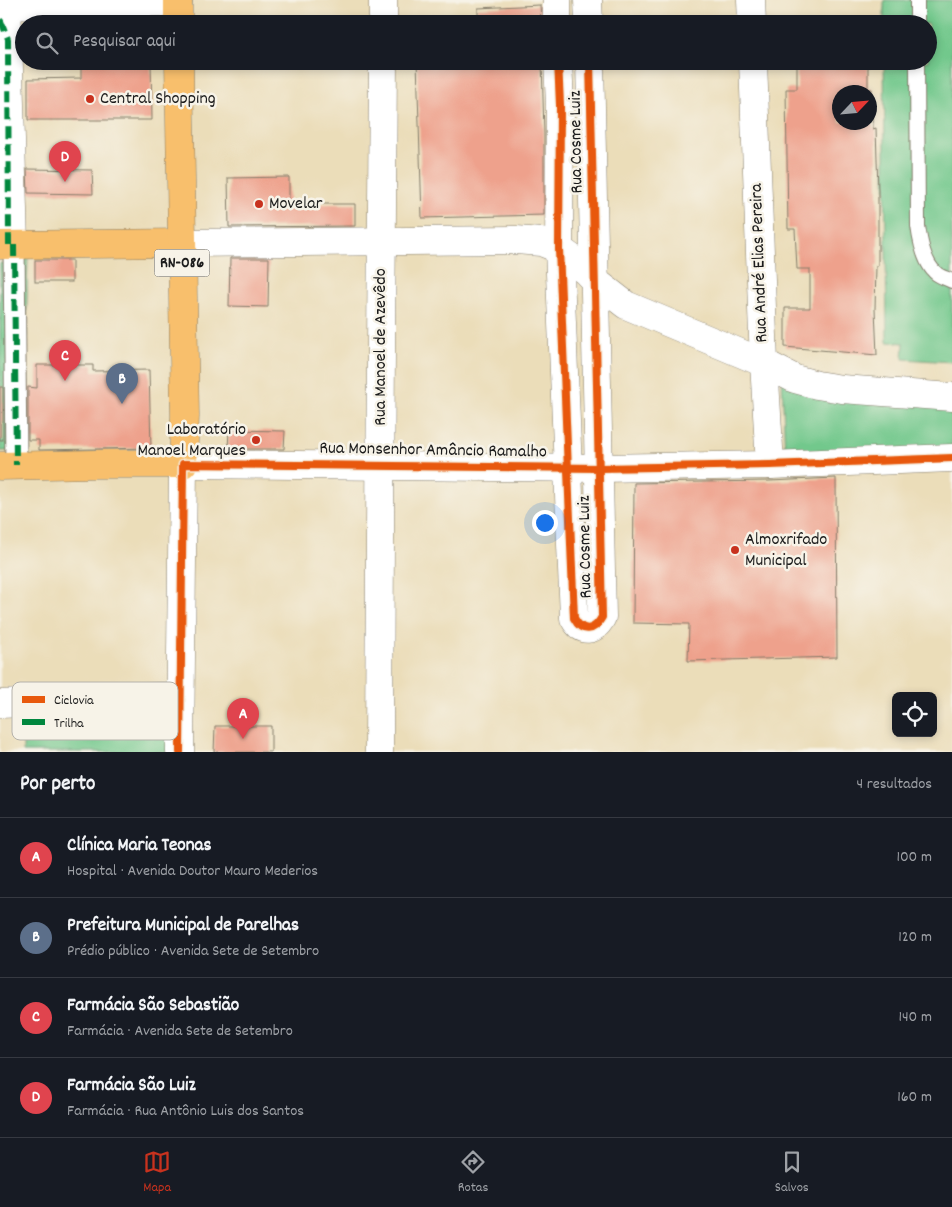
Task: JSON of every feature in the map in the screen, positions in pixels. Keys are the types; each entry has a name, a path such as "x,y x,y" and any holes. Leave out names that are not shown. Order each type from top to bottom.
{"main road":[{"name":"RN-086","path":"179,70 185,416 183,464"},
{"name":"RN-086","path":"8,245 181,243"},
{"path":"8,465 183,464"}],"street":[{"path":"383,0 383,15"},
{"path":"557,0 557,15"},
{"path":"588,0 589,15"},
{"path":"751,0 752,15"},
{"path":"8,465 8,245 11,87 4,8 178,9"},
{"name":"Rua Manoel de Azevêdo","path":"379,752 383,70"},
{"name":"Rua Cosme Luiz","path":"558,70 559,249 574,618 582,628 588,629 599,623 602,617 590,70"},
{"name":"Rua André Elias Pereira","path":"753,70 764,363 770,465"},
{"path":"181,243 516,240 540,242 559,249 576,261 595,281 626,305 764,363 795,379 842,389 952,397"},
{"name":"Rua Monsenhor Amâncio Ramalho","path":"183,464 600,468 770,465 952,458"},
{"path":"180,752 183,464"}],"lane":[{"path":"917,0 917,15"},
{"path":"917,70 918,226 920,242 927,261 937,274 952,281"}],"green space":[{"path":"884,0 952,0 952,362 903,359 904,343 887,342 884,70 937,70 937,15 884,15"},
{"path":"28,254 24,422 8,451 0,451 0,263 6,263"},
{"path":"782,377 952,400 952,453 785,457"},
{"path":"23,740 167,740 167,752 23,752"}],"building":[{"path":"540,5 541,15 478,15 478,8"},
{"name":"Central Shopping","path":"81,70 151,70 152,120 28,120 28,79 81,78"},
{"path":"417,70 542,70 544,215 422,218"},
{"path":"797,70 868,70 868,85 832,85 832,130 876,130 878,266 876,266 875,309 877,355 785,347 785,308 810,308 810,269 797,269 795,229 788,229 786,89 797,89"},
{"path":"27,169 92,170 93,194 28,193"},
{"name":"Movelar","path":"289,177 289,204 355,204 355,226 229,227 228,178"},
{"path":"230,258 269,258 268,307 229,306"},
{"path":"35,260 72,260 72,282 35,282"},
{"path":"37,365 93,365 93,371 149,370 151,448 39,450 39,440 28,440 28,387 37,388"},
{"path":"0,387 3,387 3,440 0,440"},
{"name":"Laboratório Manoel Marques","path":"229,430 285,431 284,449 228,449"},
{"name":"Almoxrifado Municipal","path":"836,478 837,657 688,661 689,624 633,623 634,483"},
{"path":"215,726 271,726 271,752 214,752"}],"marked path":[{"path":"0,20 8,39 9,245"},
{"path":"14,245 16,465"}],"cycle path":[{"path":"558,70 559,249 574,618 577,623 588,629 595,626 602,617 590,70"},
{"path":"180,752 183,464 600,468 770,465 952,458"}],"place":[{"name":"Central Shopping","path":"90,99"},
{"name":"Farmácia São Luiz","path":"65,182"},
{"name":"Movelar","path":"259,204"},
{"name":"Farmácia São Sebastião","path":"65,381"},
{"name":"Prefeitura Municipal de Parelhas","path":"122,404"},
{"name":"Laboratório Manoel Marques","path":"256,440"},
{"name":"Almoxrifado Municipal","path":"735,550"},
{"name":"Clínica Maria Teonas","path":"243,739"}]}
